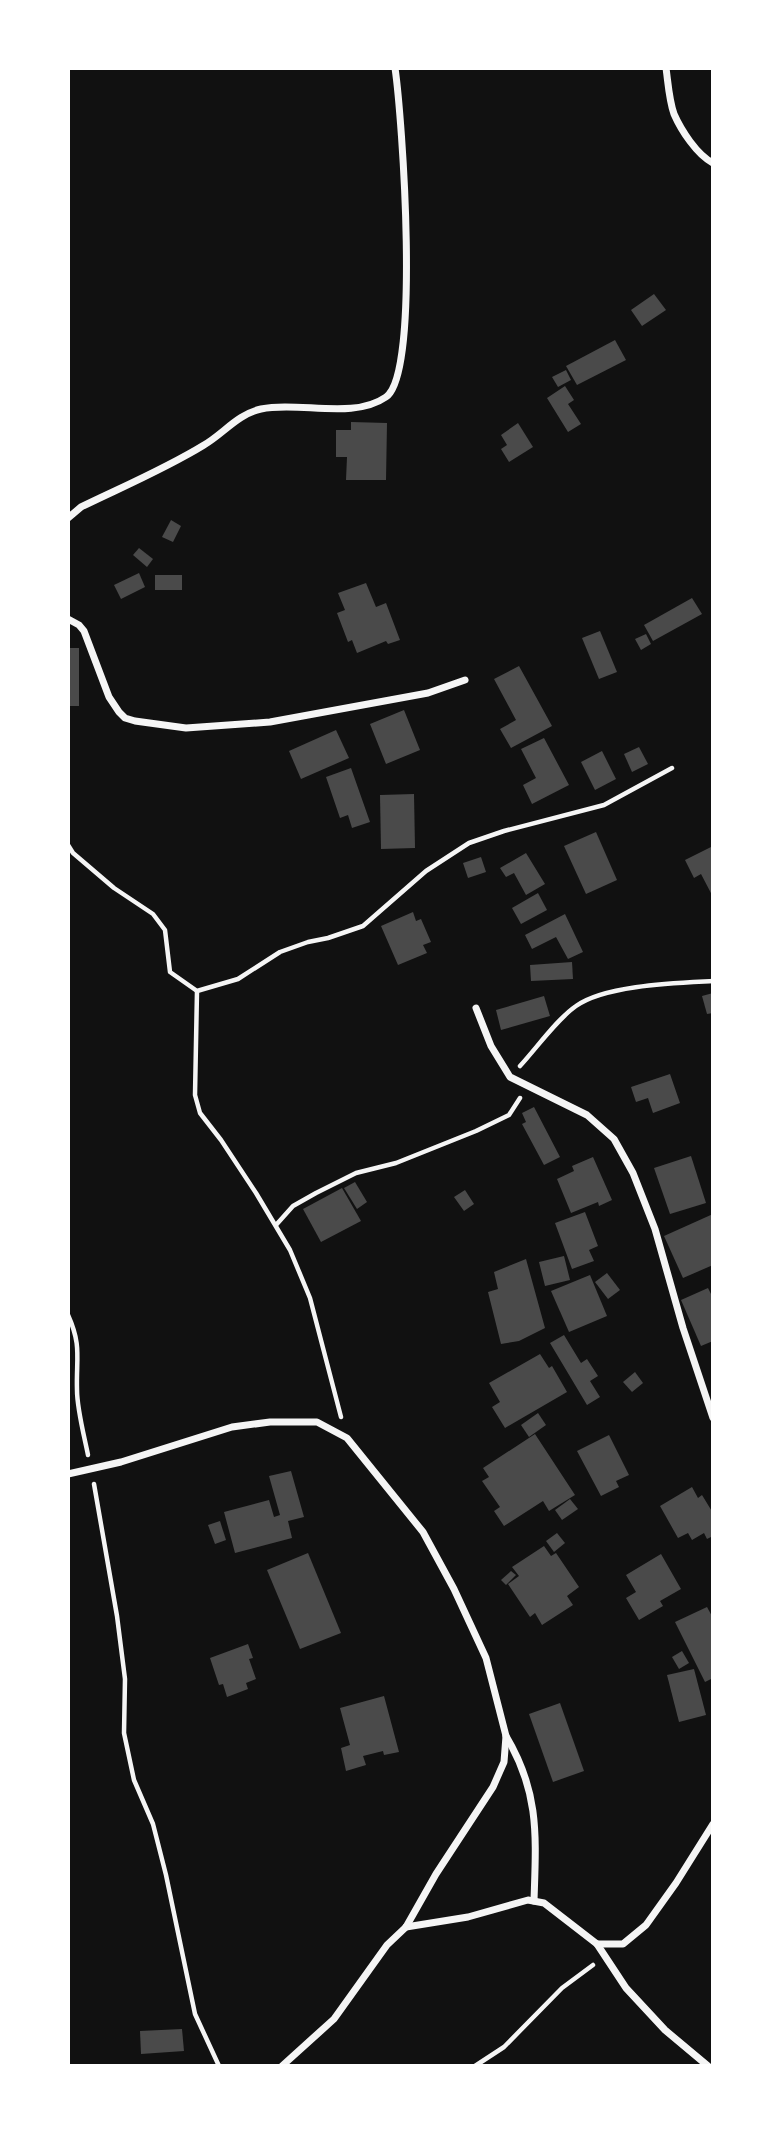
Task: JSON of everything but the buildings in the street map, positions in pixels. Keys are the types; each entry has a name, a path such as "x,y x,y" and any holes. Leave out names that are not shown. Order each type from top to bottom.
{"street":[{"path":"68,518 81,507 205,445 245,414 261,409 285,407 365,407 388,396 397,382 405,314 405,205 400,104 395,68"},
{"path":"666,68 674,113 689,138 706,159 713,163"},
{"path":"68,619 84,631 105,687 119,712 125,718 135,721 186,728 270,722 428,693 465,680"},
{"path":"476,1008 491,1046 510,1077 587,1115 614,1139 633,1173 655,1229 683,1328 713,1418"},
{"path":"68,1474 121,1462 232,1427 270,1422 317,1422 347,1438 423,1532 454,1589 486,1658 506,1737 520,1760 531,1795 536,1834 534,1900"},
{"path":"282,2066 334,2019 387,1945 405,1927 493,1787 504,1762 506,1737"},
{"path":"597,1944 623,1944 646,1926 713,1824"},
{"path":"405,1927 468,1917 512,1903 534,1900 544,1903 597,1944 626,1988 665,2030 708,2066"}],"path":[{"path":"68,845 73,853 114,888 153,915 165,930 170,972 197,991 238,979 299,945 363,926 426,871 469,843 517,827 604,805 672,768"},
{"path":"510,1077 573,1008 593,995 713,981"},
{"path":"197,991 195,1095 200,1113 221,1140 290,1250 310,1298 347,1438"},
{"path":"275,1226 293,1206 356,1173 396,1163 509,1115 528,1085"},
{"path":"68,1315 78,1339 77,1391 117,1616 124,1679 124,1733 134,1780 153,1824 166,1875 195,2014 219,2066"},
{"path":"475,2066 504,2047 562,1988 605,1956"}]}
